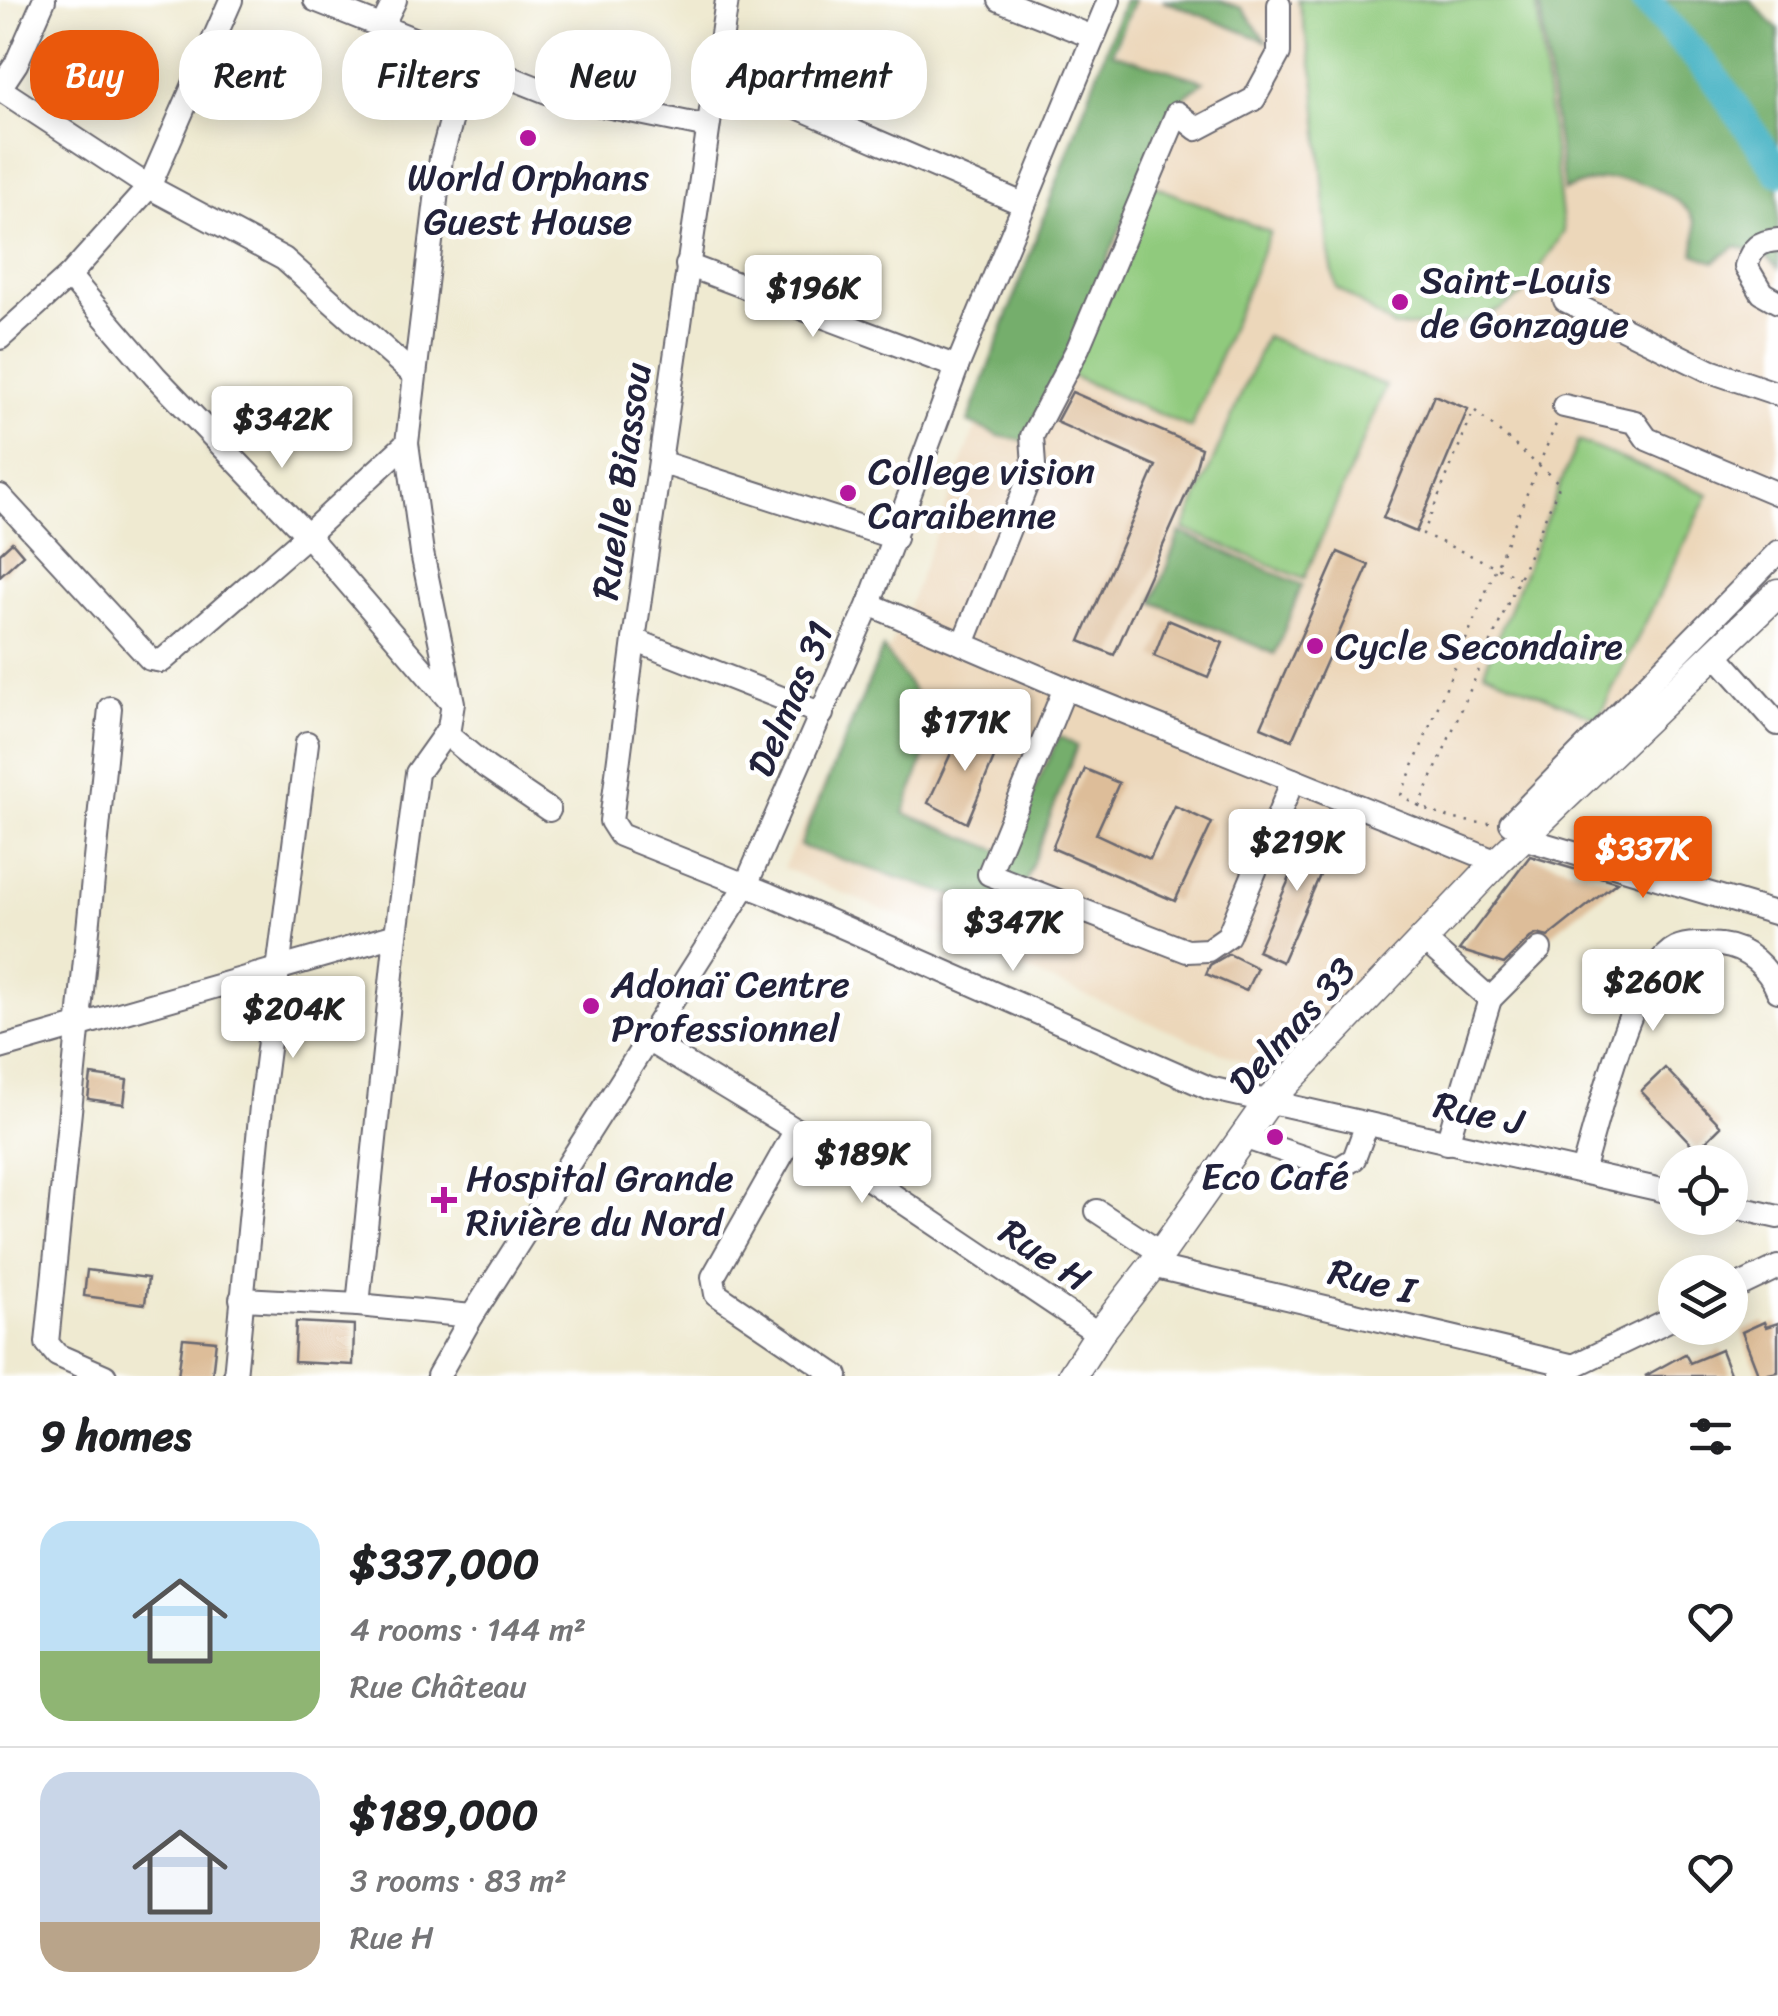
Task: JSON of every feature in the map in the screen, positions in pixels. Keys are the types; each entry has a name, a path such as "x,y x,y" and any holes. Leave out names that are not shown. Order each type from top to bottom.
{"main road":[{"name":"Delmas 33","path":"1072,1376 1268,1102 1497,862 1517,830 1778,593"}],"street":[{"path":"44,0 16,64 0,88 149,187 284,258 414,375"},
{"path":"0,338 70,276 149,187 231,0"},
{"path":"315,0 392,30"},
{"path":"382,26 395,0"},
{"name":"Ruelle Biassou","path":"723,30 727,0"},
{"path":"1000,0 1093,38"},
{"name":"Delmas 31","path":"442,1369 746,885 822,714 875,607 895,538 957,367 1109,0"},
{"path":"963,644 1034,466 1032,436 1078,348 1177,113 1197,129 1254,99 1279,52 1279,5"},
{"path":"515,79 557,96 708,128"},
{"path":"358,1305 396,935 417,773 445,732 452,704 422,552 407,443 441,158 451,120"},
{"name":"Ruelle Biassou","path":"709,120 611,820 620,836 746,885"},
{"path":"827,120 1023,204"},
{"path":"1778,240 1763,241 1751,251 1746,266 1762,293 1778,302"},
{"path":"687,264 957,367"},
{"path":"70,276 155,376 307,536 452,704"},
{"path":"1565,300 1710,371 1778,394"},
{"path":"1564,406 1634,422 1647,439 1778,494"},
{"path":"0,496 156,662 307,536 407,443"},
{"path":"660,462 895,538"},
{"path":"1778,552 1517,830 1778,914"},
{"path":"875,607 1497,862"},
{"path":"634,640 822,714"},
{"path":"1714,652 1778,724"},
{"path":"1065,688 989,874 1187,951 1208,950 1228,936 1293,780"},
{"path":"105,1376 50,1351 48,1343 110,708"},
{"path":"445,732 486,767 549,810"},
{"path":"235,1376 278,970 307,742"},
{"name":"Rue J","path":"746,885 1209,1088 1658,1189"},
{"path":"0,1048 396,935"},
{"path":"1423,940 1490,999"},
{"path":"1582,1172 1637,996 1654,966 1676,948 1703,944 1733,946 1757,961 1778,991"},
{"path":"1447,1142 1490,999 1540,949"},
{"name":"Rue H","path":"649,1040 796,1130 1099,1334"},
{"path":"1243,1137 1338,1169 1354,1159 1367,1124"},
{"path":"796,1130 713,1276 712,1285 716,1294 837,1376"},
{"path":"1748,1210 1778,1217"},
{"name":"Rue I","path":"1097,1211 1157,1259 1574,1366"},
{"path":"1748,1281 1778,1267"},
{"path":"241,1299 472,1316"},
{"path":"1551,1376 1658,1325"},
{"path":"442,1369 467,1376"}],"path":[{"path":"1517,830 1464,823 1419,807 1401,795 1564,406"},
{"path":"1419,807 1560,484 1474,410 1423,534 1519,577"}],"shaded area":[{"name":"Saint-Louis de Gonzague","path":"1135,0 1740,0 1778,33 1778,571 1289,1081 783,868 907,611"}],"green space":[{"path":"1124,0 1134,0 1112,53 1204,81 1172,107 1070,348 1024,441 999,436 968,422"},
{"path":"1162,0 1218,0 1242,8 1266,41"},
{"path":"1298,0 1536,0 1564,232 1523,294 1500,310 1461,324 1394,327 1336,287 1329,253 1314,74"},
{"path":"1539,0 1750,0 1778,30 1778,268 1767,257 1736,246 1714,262 1694,254 1696,230 1690,214 1655,188 1617,179 1564,191"},
{"path":"1147,183 1270,232 1191,428 1069,375"},
{"path":"1266,336 1386,386 1304,579 1184,529"},
{"path":"1578,441 1709,494 1598,719 1484,671"},
{"path":"1180,532 1302,585 1275,654 1153,602"},
{"path":"883,648 936,723 904,813 1005,853 1059,736 1077,746 1013,915 800,846"}],"building":[{"path":"1072,392 1201,448 1192,481 1114,655 1080,641 1156,466 1056,422"},
{"path":"1434,395 1468,409 1416,532 1383,518"},
{"path":"12,542 23,555 0,576 0,553"},
{"name":"Cycle Secondaire","path":"1338,552 1369,565 1292,740 1261,727"},
{"path":"1168,620 1223,643 1208,678 1154,656"},
{"path":"964,725 1001,741 967,823 928,803"},
{"path":"1085,769 1119,783 1096,834 1150,859 1175,806 1212,823 1175,901 1052,848"},
{"path":"1313,826 1338,834 1282,962 1257,951"},
{"path":"1530,856 1617,882 1548,937 1537,934 1530,938 1504,964 1459,950"},
{"path":"1229,954 1257,968 1246,991 1206,974 1210,965"},
{"path":"1665,1068 1721,1126 1702,1145 1692,1145 1641,1091"},
{"path":"91,1075 127,1080 124,1104 88,1099"},
{"path":"87,1270 148,1278 145,1304 84,1296"},
{"path":"296,1322 354,1325 353,1365 294,1362"},
{"path":"1764,1322 1766,1327 1778,1323 1778,1372 1759,1376 1747,1345 1748,1329"},
{"path":"183,1338 216,1341 212,1376 178,1376"},
{"path":"1721,1350 1731,1376 1645,1376 1685,1354 1690,1363"}],"waterway":[{"path":"1645,0 1712,74 1778,171"}],"place":[{"name":"World Orphans Guest House","path":"528,138"},
{"name":"Saint-Louis de Gonzague","path":"1400,302"},
{"name":"College vision Caraibenne","path":"848,493"},
{"name":"Cycle Secondaire","path":"1315,646"},
{"name":"Adonaï Centre Professionnel","path":"591,1006"},
{"name":"Eco Café","path":"1275,1137"},
{"name":"Hospital Grande Rivière du Nord","path":"444,1200"}]}
